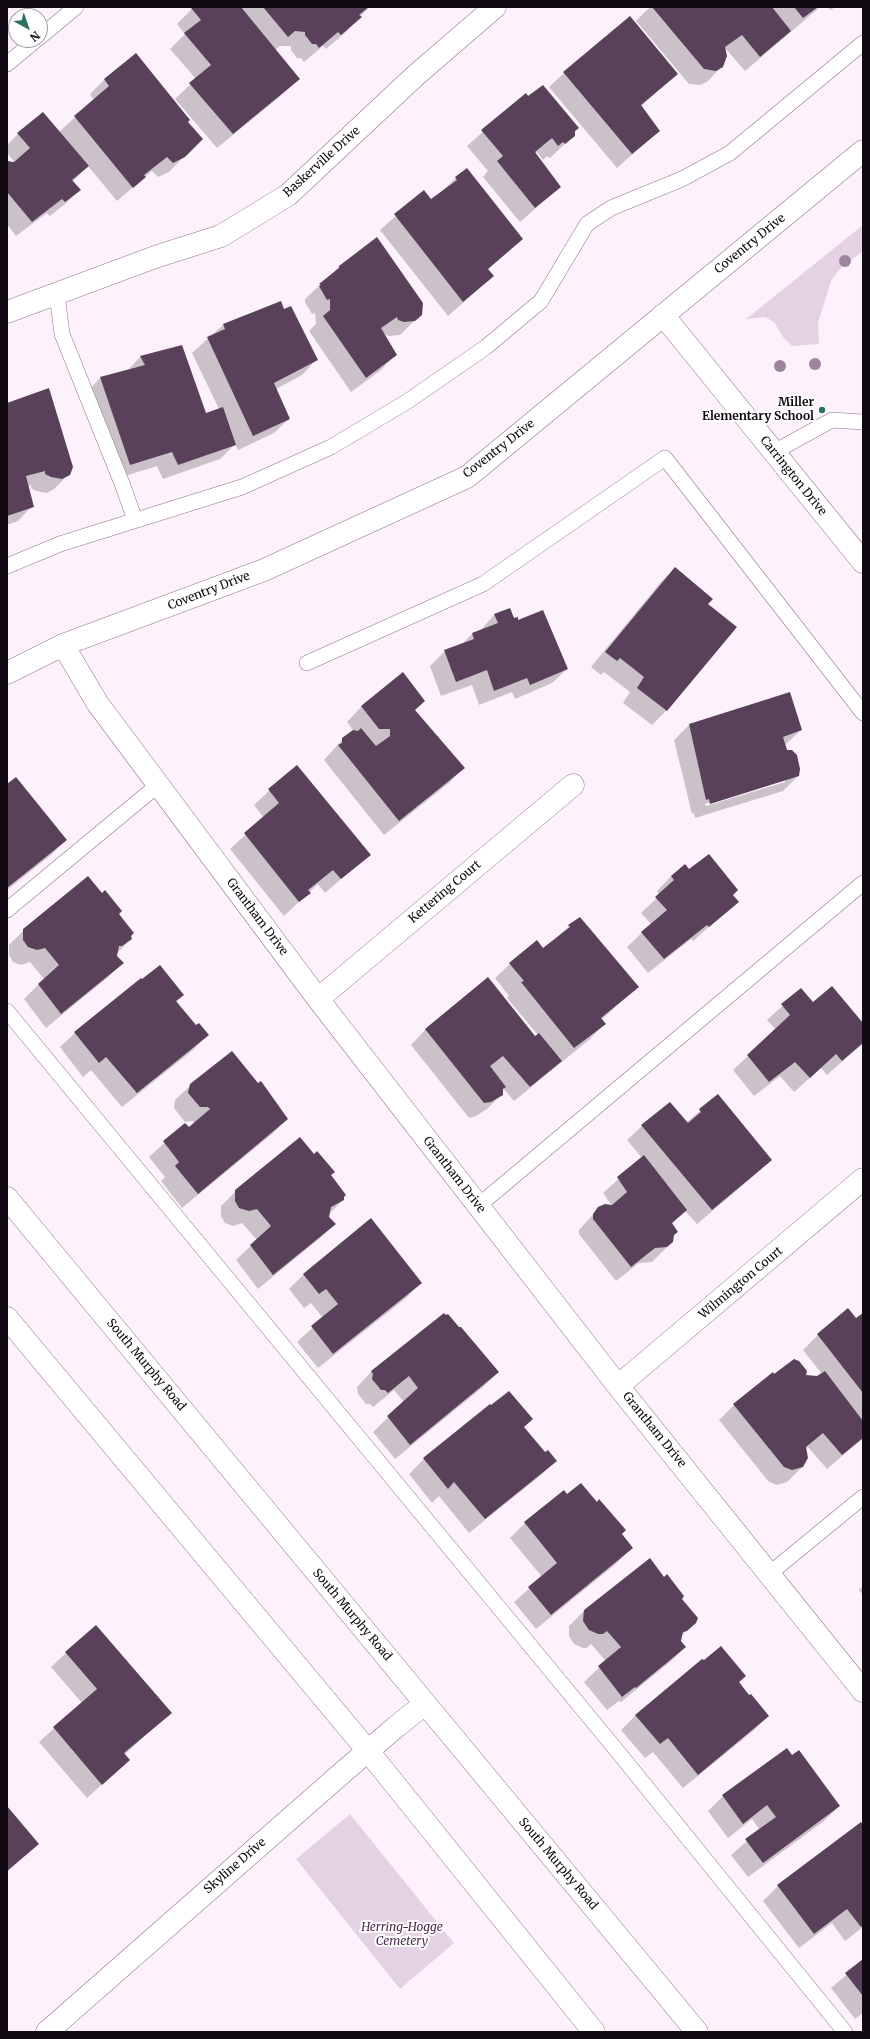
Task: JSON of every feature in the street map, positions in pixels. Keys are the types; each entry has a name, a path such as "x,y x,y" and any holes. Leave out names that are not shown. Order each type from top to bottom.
{"street":[{"name":"Baskerville Drive","path":"7,312 158,256 221,236 288,195 415,76 495,7"},
{"name":"Coventry Drive","path":"7,673 63,645 264,570 467,477 863,151"},
{"name":"Carrington Drive","path":"663,315 863,562"},
{"name":"Grantham Drive","path":"63,645 98,704 318,999 618,1386 863,1691"},
{"name":"Kettering Court","path":"318,999 573,785"},
{"name":"Wilmington Court","path":"618,1386 863,1179"},
{"name":"South Murphy Road","path":"7,1198 697,2032"},
{"path":"7,1318 368,1751 594,2032"},
{"name":"Skyline Drive","path":"47,2032 368,1751 426,1704"}],"lane":[{"path":"48,30 76,7"},
{"path":"7,566 60,544 242,487 332,446 408,401 486,347 541,301 587,224 612,208 682,179 730,153 863,43"},
{"path":"7,64 26,48"},
{"path":"57,294 62,334 123,486 135,520"},
{"path":"774,452 832,420 863,422"},
{"path":"307,663 483,584 665,458 863,713"},
{"path":"7,910 158,785"},
{"path":"478,1206 863,883"},
{"path":"7,1011 618,1752 845,2032"},
{"path":"769,1574 863,1497"}],"green space":[{"path":"863,225 863,251 839,270 831,281 818,323 819,344 792,346 783,337 774,322 765,317 746,319"},
{"name":"Herring-Hogge Cemetery","path":"350,1814 454,1943 400,1989 296,1859"}],"building":[{"path":"241,7 300,79 233,134 189,83 211,65 184,33 201,20 191,8"},
{"path":"263,7 369,7 359,15 362,17 341,35 338,32 319,48 316,44 312,44 305,35 305,32 295,31 288,37"},
{"path":"652,7 772,7 791,31 760,57 742,35 725,47 727,56 723,67 716,71 704,69"},
{"path":"794,7 818,7 803,18"},
{"path":"630,16 678,74 641,105 660,131 632,154 563,72"},
{"path":"136,53 190,120 188,122 203,139 185,157 173,163 167,157 144,175 146,177 133,188 74,116 109,86 104,79"},
{"path":"543,85 579,128 575,131 575,136 565,144 563,142 558,146 552,138 535,152 561,187 535,208 497,161 503,156 481,130 526,93 528,96"},
{"path":"43,112 89,166 72,180 81,190 65,202 62,199 32,222 7,192 7,161 14,162 30,148 17,133"},
{"path":"467,168 523,239 488,269 494,276 463,302 394,214 424,190 431,199 457,180 455,177"},
{"path":"377,237 423,303 422,315 415,321 404,322 398,320 397,317 381,328 397,355 366,378 323,316 330,310 330,299 327,300 319,286 321,285 319,284 339,268 339,266"},
{"path":"281,301 284,309 291,306 318,360 274,383 290,419 253,436 207,337 225,329 223,324"},
{"path":"182,345 206,413 223,407 236,445 178,465 172,452 130,465 100,377 145,365 140,356"},
{"path":"49,388 73,467 70,475 62,479 51,477 45,474 45,471 26,476 34,507 7,516 7,403"},
{"path":"675,567 713,599 708,604 737,627 667,711 637,688 644,677 620,658 617,661 605,652"},
{"path":"510,608 514,618 518,617 518,620 543,610 568,669 530,685 527,678 494,691 487,670 456,682 444,650 474,639 472,633 498,623 494,614"},
{"path":"403,672 425,701 415,710 465,768 399,821 338,745 342,743 342,738 353,730 358,731 361,728 376,746 390,736 390,729 379,729 361,706"},
{"path":"790,692 802,730 783,737 787,750 792,750 797,755 800,769 799,776 710,804 709,799 706,800 689,724"},
{"path":"297,765 371,855 341,879 333,870 308,890 311,893 299,902 244,833 279,803 268,789"},
{"path":"16,777 67,840 7,888 7,784"},
{"path":"709,854 738,890 733,895 739,902 709,927 707,925 664,959 641,932 667,910 655,897 674,880 671,876 685,864 689,869"},
{"path":"88,876 102,893 105,890 122,911 119,914 134,933 131,936 132,939 122,946 119,946 117,956 124,963 61,1014 38,984 59,965 45,948 37,950 28,947 23,940 23,929"},
{"path":"580,917 639,987 601,1018 606,1024 574,1048 521,982 524,981 509,963 537,940 543,948 570,927 568,925"},
{"path":"160,965 184,995 176,1001 196,1025 199,1023 209,1035 137,1093 106,1057 99,1063 74,1032 141,978 142,979"},
{"path":"488,977 535,1036 539,1033 562,1061 530,1087 503,1056 490,1066 506,1087 503,1089 503,1095 491,1102 484,1103 425,1029"},
{"path":"832,986 863,1023 863,1043 842,1061 836,1054 810,1078 795,1062 769,1082 747,1055 790,1015 781,1004 801,988 813,1002"},
{"path":"232,1051 258,1083 261,1081 288,1119 198,1194 175,1166 179,1162 163,1141 185,1123 189,1127 210,1109 208,1107 200,1107 188,1093 190,1084"},
{"path":"718,1094 772,1160 712,1210 641,1125 670,1102 688,1123 701,1112 699,1109"},
{"path":"300,1137 314,1154 317,1151 335,1172 331,1175 346,1195 344,1200 331,1207 329,1217 336,1224 273,1275 250,1245 271,1226 257,1209 249,1211 239,1208 235,1201 235,1190"},
{"path":"644,1155 687,1210 672,1223 678,1232 674,1235 673,1242 667,1247 655,1248 631,1267 593,1219 593,1214 598,1207 605,1204 612,1205 627,1192 617,1177"},
{"path":"371,1218 422,1283 333,1354 311,1326 338,1304 326,1289 319,1294 303,1274"},
{"path":"848,1308 856,1318 863,1313 863,1393 817,1334"},
{"path":"444,1313 446,1315 448,1314 459,1327 461,1327 499,1372 410,1445 387,1416 418,1388 409,1376 388,1393 385,1390 381,1390 372,1379 373,1374 371,1371"},
{"path":"794,1359 799,1361 807,1371 806,1375 817,1376 825,1371 863,1421 863,1438 842,1455 823,1433 806,1447 808,1458 803,1467 792,1470 784,1467 733,1404 773,1372 774,1374"},
{"path":"509,1391 533,1419 524,1427 545,1452 548,1450 557,1461 485,1519 454,1482 448,1489 423,1458 490,1404 491,1405"},
{"path":"581,1483 597,1502 599,1499 626,1530 622,1534 633,1548 551,1615 528,1587 557,1563 524,1522 564,1490 567,1494"},
{"path":"650,1558 664,1577 667,1574 684,1596 682,1599 698,1618 696,1623 687,1631 683,1632 681,1641 686,1647 636,1688 635,1687 622,1697 598,1666 621,1647 607,1631 603,1634 598,1634 589,1630 583,1621 584,1610"},
{"path":"96,1625 172,1713 124,1753 130,1760 102,1785 53,1727 97,1689 65,1652"},
{"path":"721,1646 746,1676 739,1682 769,1716 698,1775 668,1738 660,1744 635,1715 702,1659 704,1660"},
{"path":"787,1748 792,1755 799,1750 840,1806 763,1863 745,1839 776,1817 767,1805 743,1824 722,1795"},
{"path":"7,1806 39,1844 7,1871"},
{"path":"861,1822 863,1824 863,1925 861,1927 847,1909 814,1934 777,1885"},
{"path":"863,1959 863,1996 845,1973"}],"place":[{"name":"Miller Elementary School","path":"822,410"}]}
